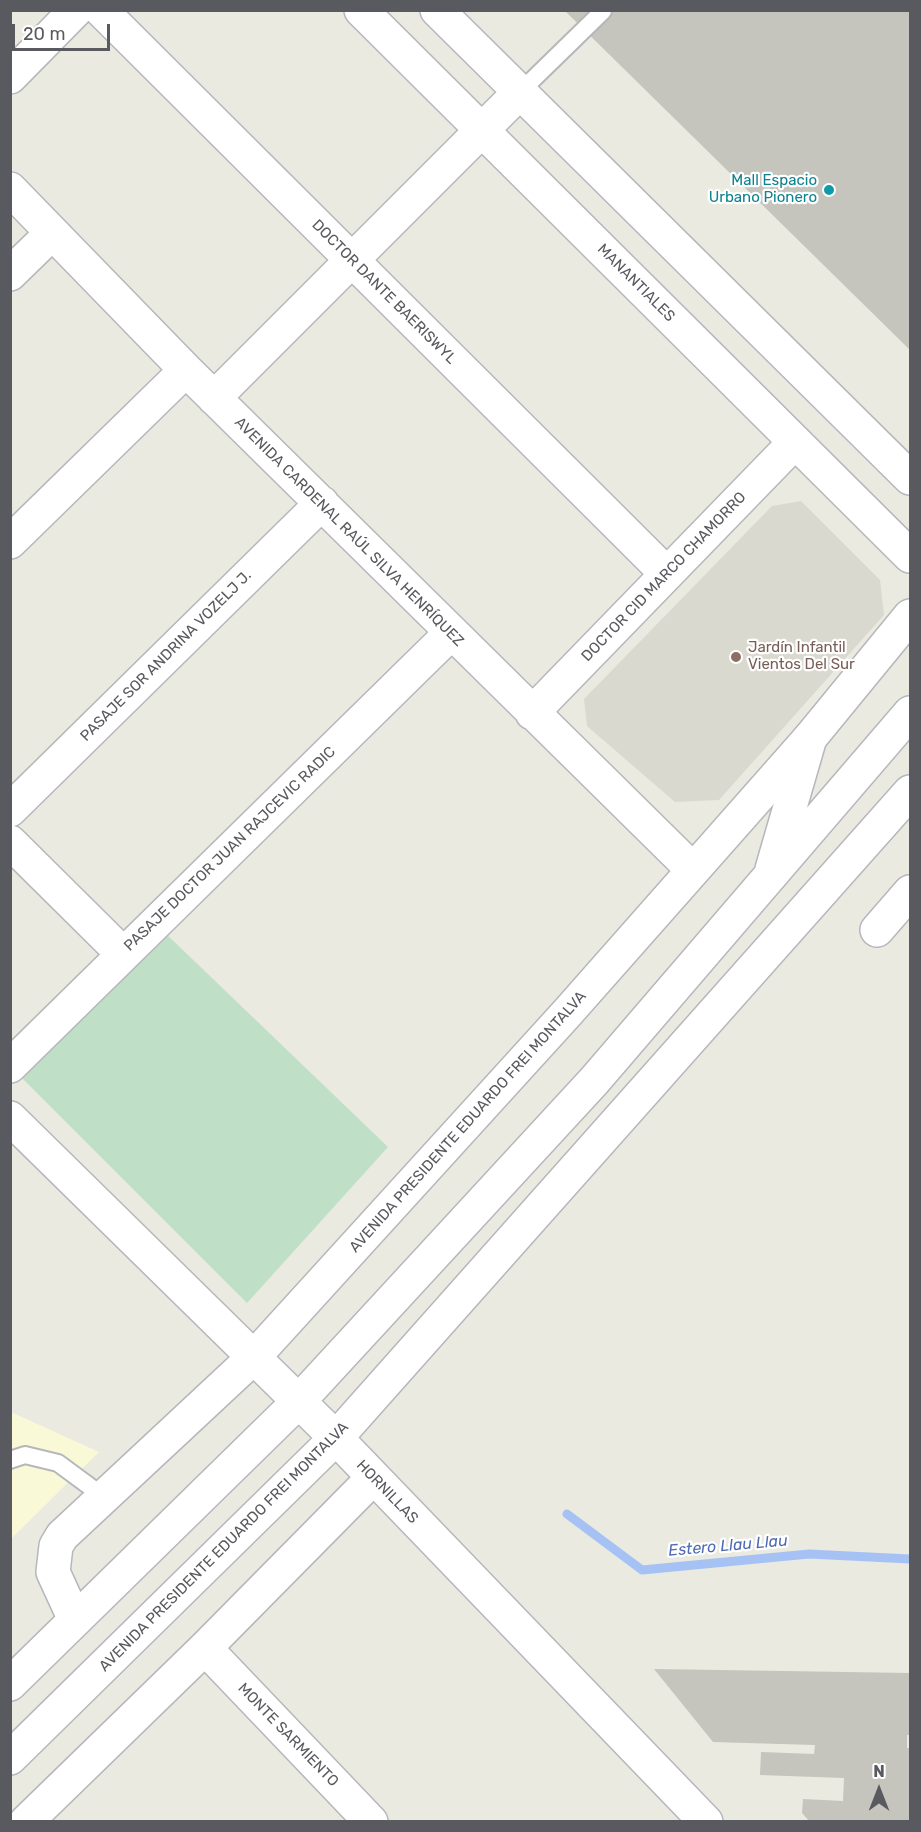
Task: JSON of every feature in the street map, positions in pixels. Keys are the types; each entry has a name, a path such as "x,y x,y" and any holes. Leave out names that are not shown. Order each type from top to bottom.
{"street":[{"path":"10,77 76,10"},
{"name":"DOCTOR DANTE BAERISWYL","path":"101,10 667,574"},
{"name":"MANANTIALES","path":"362,10 910,556"},
{"path":"437,10 910,478"},
{"path":"214,398 519,92"},
{"name":"AVENIDA CARDENAL RAÚL SILVA HENRÍQUEZ","path":"10,189 186,370 322,503 450,634 692,869"},
{"path":"10,274 52,232"},
{"path":"10,542 186,370"},
{"name":"DOCTOR CID MARCO CHAMORRO","path":"532,713 795,442"},
{"name":"PASAJE SOR ANDRINA VOZELJ J.","path":"10,810 322,503"},
{"name":"AVENIDA PRESIDENTE EDUARDO FREI MONTALVA","path":"75,1620 58,1585 53,1558 62,1536 254,1357 553,1029 810,738 910,616"},
{"name":"PASAJE DOCTOR JUAN RAJCEVIC RADIC","path":"10,1066 450,634"},
{"path":"10,1684 298,1402 594,1081 910,713"},
{"path":"769,879 810,738"},
{"name":"AVENIDA PRESIDENTE EDUARDO FREI MONTALVA","path":"10,1758 336,1438 910,792"},
{"path":"10,842 123,954"},
{"path":"877,930 910,892"},
{"name":"HORNILLAS","path":"10,1118 336,1438 706,1821"},
{"path":"26,1821 205,1648 374,1478"},
{"name":"MONTE SARMIENTO","path":"205,1648 367,1820"}],"lane":[{"path":"519,92 603,11"},
{"path":"10,1460 26,1455 58,1463 104,1497"}],"shaded area":[{"name":"Jardín Infantil Vientos Del Sur","path":"801,501 880,580 884,615 719,800 675,802 587,726 584,699 772,506"},
{"path":"162,930 388,1147 247,1303 21,1077"},
{"path":"11,1412 99,1452 11,1539"}],"building":[{"name":"Mall Espacio Urbano Pionero","path":"564,10 910,10 910,350"},
{"path":"654,1669 910,1673 910,1735 907,1735 907,1748 910,1748 910,1822 810,1822 802,1813 803,1799 843,1801 844,1778 760,1775 761,1752 814,1754 815,1745 713,1742"}],"waterway":[{"name":"Estero Llau Llau","path":"567,1514 642,1570 809,1554 910,1559"}],"place":[{"name":"Mall Espacio Urbano Pionero","path":"829,190"},
{"name":"Jardín Infantil Vientos Del Sur","path":"736,657"}]}
